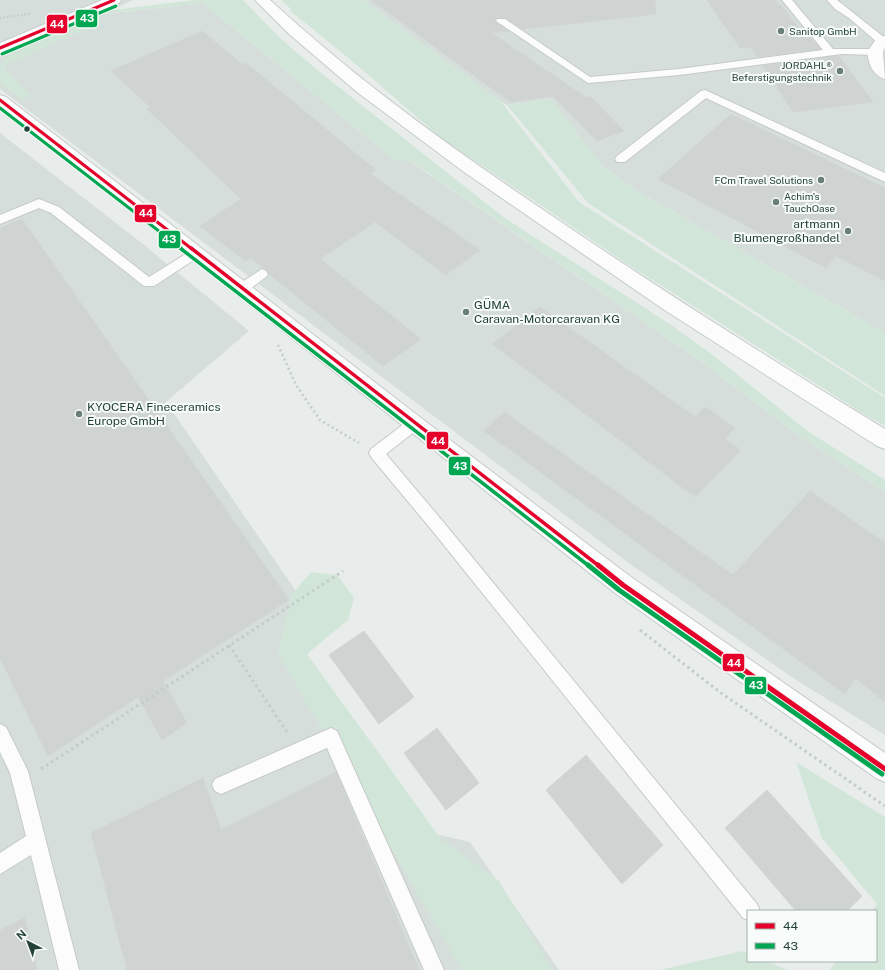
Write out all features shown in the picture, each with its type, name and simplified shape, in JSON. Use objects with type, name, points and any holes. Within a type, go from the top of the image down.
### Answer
[{"type":"street","points":[[0,48],[114,0]]},
{"type":"street","points":[[267,5],[328,61],[442,150],[616,269],[796,386],[885,440]]},
{"type":"street","points":[[881,44],[877,65],[885,74]]},
{"type":"street","points":[[0,100],[414,424],[623,584],[885,769]]},
{"type":"lane","points":[[787,0],[831,53]]},
{"type":"lane","points":[[832,0],[881,44]]},
{"type":"lane","points":[[501,21],[588,80],[679,72],[831,53],[881,44]]},
{"type":"lane","points":[[621,158],[705,93],[885,178]]},
{"type":"lane","points":[[0,220],[39,204],[54,210],[149,282],[196,253]]},
{"type":"lane","points":[[241,289],[262,274]]},
{"type":"lane","points":[[414,424],[376,453],[440,529],[749,910]]},
{"type":"lane","points":[[0,733],[19,771],[69,970]]},
{"type":"lane","points":[[221,785],[331,737],[434,970]]},
{"type":"lane","points":[[0,864],[36,840]]},
{"type":"path","points":[[278,344],[296,386],[320,420],[376,453]]},
{"type":"path","points":[[22,782],[343,571]]},
{"type":"path","points":[[229,645],[300,751]]},
{"type":"shaded area","points":[[0,0],[133,0],[104,14],[203,3],[396,161],[410,161],[702,362],[798,435],[885,492],[885,735],[793,678],[630,564],[0,89]]},
{"type":"shaded area","points":[[363,0],[885,0],[885,333],[634,189],[603,167],[551,99],[507,105],[501,102]]},
{"type":"shaded area","points":[[0,133],[143,244],[249,331],[166,402],[311,613],[291,626],[382,821],[470,842],[559,970],[0,970]]},
{"type":"green space","points":[[194,0],[243,0],[279,37],[321,73],[506,219],[670,324],[722,362],[806,430],[885,480],[885,492],[798,435],[702,362],[411,161],[396,161],[203,3],[101,14],[113,10]]},
{"type":"green space","points":[[281,0],[363,0],[501,102],[579,202],[885,398],[885,426],[632,267],[441,138],[352,61],[289,10],[291,9]]},
{"type":"green space","points":[[91,19],[98,24],[3,66],[30,96],[22,100],[0,83],[1,64],[6,57],[28,44]]},
{"type":"green space","points":[[551,99],[603,167],[634,189],[885,333],[885,396],[588,203],[507,105]]},
{"type":"green space","points":[[311,572],[337,575],[354,598],[348,620],[307,654],[441,839],[499,881],[552,970],[462,970],[278,654],[291,595]]},
{"type":"green space","points":[[796,762],[885,817],[885,970],[830,970],[835,962],[877,962],[877,910],[873,910],[877,904],[822,838]]},
{"type":"green space","points":[[742,951],[747,954],[747,962],[768,962],[788,970],[660,970]]},
{"type":"building","points":[[371,0],[655,0],[656,14],[523,29],[506,18],[497,18],[495,20],[508,31],[492,33],[587,98],[591,97],[624,131],[597,141],[553,96],[510,102]]},
{"type":"building","points":[[707,0],[774,0],[778,5],[781,5],[801,31],[805,31],[820,49],[757,57],[750,47],[740,48]]},
{"type":"building","points":[[202,31],[243,65],[246,63],[376,170],[370,174],[480,250],[446,275],[375,222],[320,259],[421,339],[383,366],[269,274],[267,270],[250,258],[246,261],[200,226],[241,199],[147,109],[150,107],[111,71]]},
{"type":"building","points":[[839,56],[873,102],[793,112],[763,66]]},
{"type":"building","points":[[731,114],[885,188],[885,281],[836,256],[826,268],[658,179]]},
{"type":"building","name":"KYOCERA Fineceramics Europe GmbH","points":[[22,219],[289,600],[163,681],[187,723],[162,740],[138,697],[48,756],[0,658],[0,228]]},
{"type":"building","points":[[540,307],[695,417],[705,407],[735,428],[725,439],[741,450],[695,497],[492,344]]},
{"type":"building","points":[[504,412],[733,575],[810,491],[885,543],[885,702],[855,678],[845,694],[484,431]]},
{"type":"building","points":[[364,631],[414,697],[379,724],[329,655]]},
{"type":"building","points":[[437,728],[479,783],[446,810],[404,753]]},
{"type":"building","points":[[586,755],[663,845],[622,884],[546,790]]},
{"type":"building","points":[[336,772],[419,970],[127,970],[91,833],[203,778],[221,830]]},
{"type":"building","points":[[767,790],[862,896],[848,910],[795,910],[725,828]]},
{"type":"building","points":[[25,918],[37,970],[0,970],[0,930]]},
{"type":"transit line","name":"44","points":[[0,48],[114,0]]},
{"type":"transit line","name":"43","points":[[2,54],[116,6]]},
{"type":"transit line","name":"44","points":[[0,100],[623,585],[885,769]]},
{"type":"transit line","name":"43","points":[[0,108],[619,590],[882,774]]},
{"type":"place","name":"Sanitop GmbH","points":[[781,31]]},
{"type":"place","name":"JORDAHL® Beferstigungstechnik","points":[[840,71]]},
{"type":"place","name":"FCm Travel Solutions","points":[[821,180]]},
{"type":"place","name":"Achim's TauchOase","points":[[776,202]]},
{"type":"place","name":"artmann Blumengroßhandel","points":[[848,231]]},
{"type":"place","name":"GÜMA Caravan-Motorcaravan KG","points":[[466,312]]},
{"type":"place","name":"KYOCERA Fineceramics Europe GmbH","points":[[79,414]]}]
